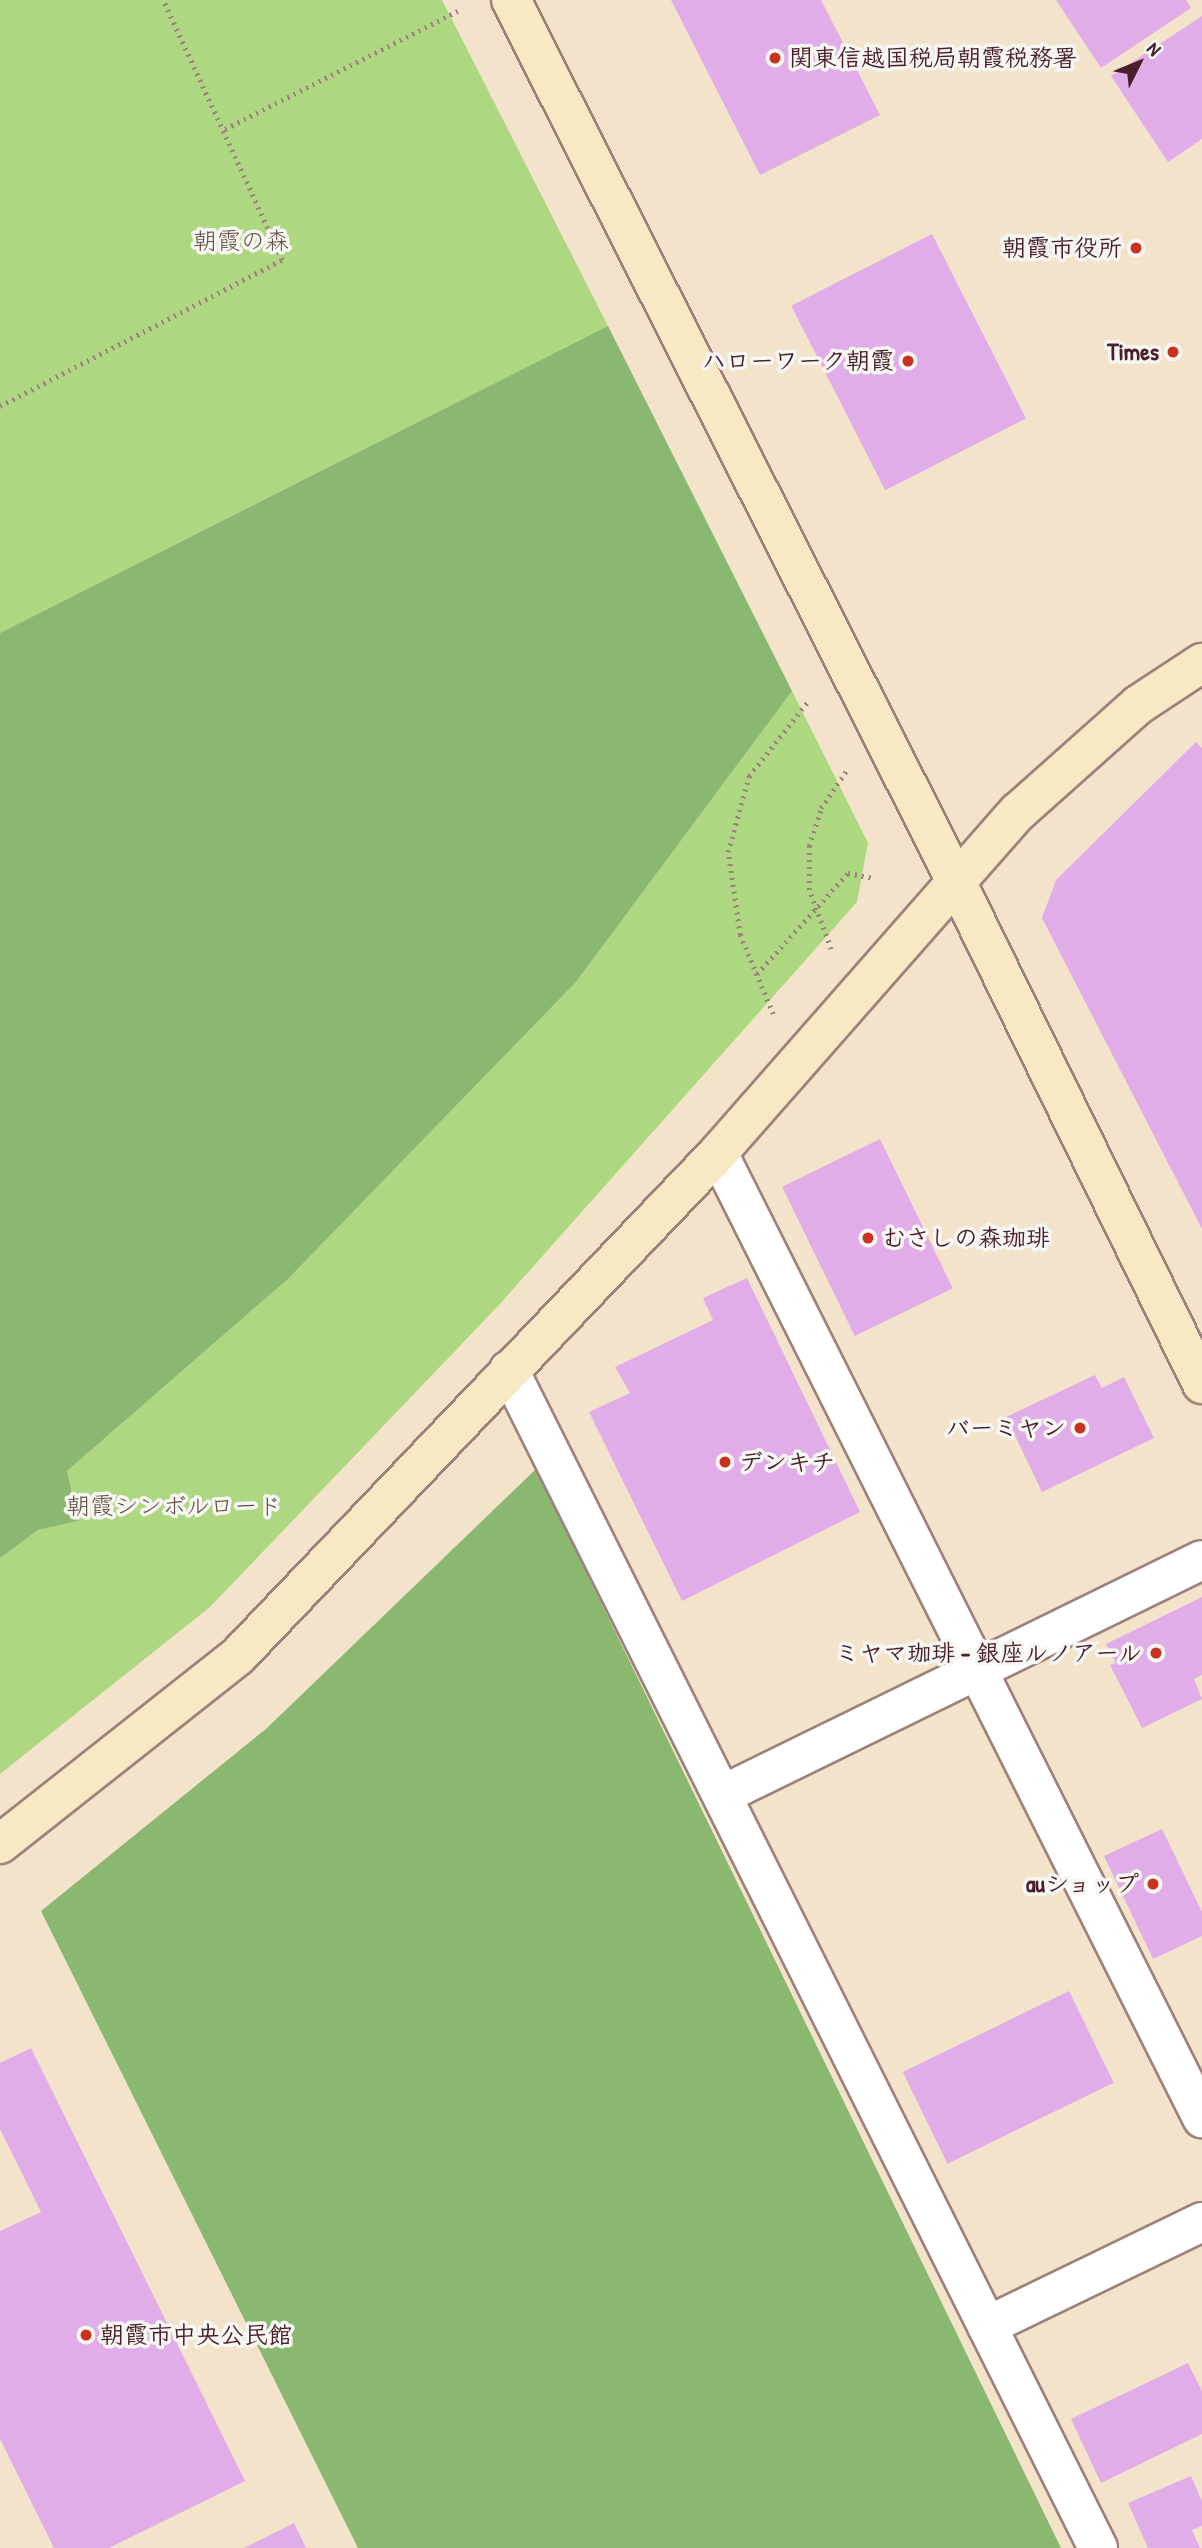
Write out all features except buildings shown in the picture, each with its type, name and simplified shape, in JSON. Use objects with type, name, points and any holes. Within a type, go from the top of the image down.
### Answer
[{"type":"street","points":[[511,0],[956,881],[1200,1373]]},
{"type":"street","points":[[0,1844],[238,1656],[400,1491],[509,1370],[718,1153],[834,1026],[1018,812],[1082,751],[1138,705],[1202,663]]},
{"type":"street","points":[[718,1153],[981,1670],[1202,2118]]},
{"type":"street","points":[[509,1370],[1098,2548]]},
{"type":"street","points":[[722,1795],[1202,1560]]},
{"type":"street","points":[[987,2326],[1202,2222]]},
{"type":"path","points":[[0,406],[282,260],[225,129],[163,0]]},
{"type":"path","points":[[225,129],[462,9]]},
{"type":"path","points":[[773,1014],[740,935],[728,852],[749,776],[810,699]]},
{"type":"path","points":[[831,949],[809,890],[809,846],[821,808],[847,770]]},
{"type":"path","points":[[757,974],[848,873],[874,878]]},
{"type":"green space","name":"朝霞の森","points":[[0,0],[442,0],[608,326],[0,633]]},
{"type":"green space","points":[[608,326],[792,691],[576,982],[288,1279],[67,1471],[78,1521],[38,1530],[0,1558],[0,633]]},
{"type":"green space","name":"朝霞シンボルロード","points":[[792,691],[868,843],[857,902],[499,1305],[210,1607],[0,1774],[0,1558],[38,1530],[78,1521],[67,1471],[288,1279],[576,982]]},
{"type":"green space","points":[[536,1469],[1061,2548],[358,2548],[41,1911],[267,1728]]},
{"type":"place","name":"関東信越国税局朝霞税務署","points":[[775,58]]},
{"type":"place","name":"朝霞市役所","points":[[1136,248]]},
{"type":"place","name":"Times","points":[[1173,352]]},
{"type":"place","name":"ハローワーク朝霞","points":[[908,361]]},
{"type":"place","name":"むさしの森珈琲","points":[[868,1238]]},
{"type":"place","name":"バーミヤン","points":[[1080,1428]]},
{"type":"place","name":"デンキチ","points":[[725,1462]]},
{"type":"place","name":"ミヤマ珈琲 - 銀座ルノアール","points":[[1156,1653]]},
{"type":"place","name":"auショップ","points":[[1153,1884]]},
{"type":"place","name":"朝霞市中央公民館","points":[[86,2335]]}]
